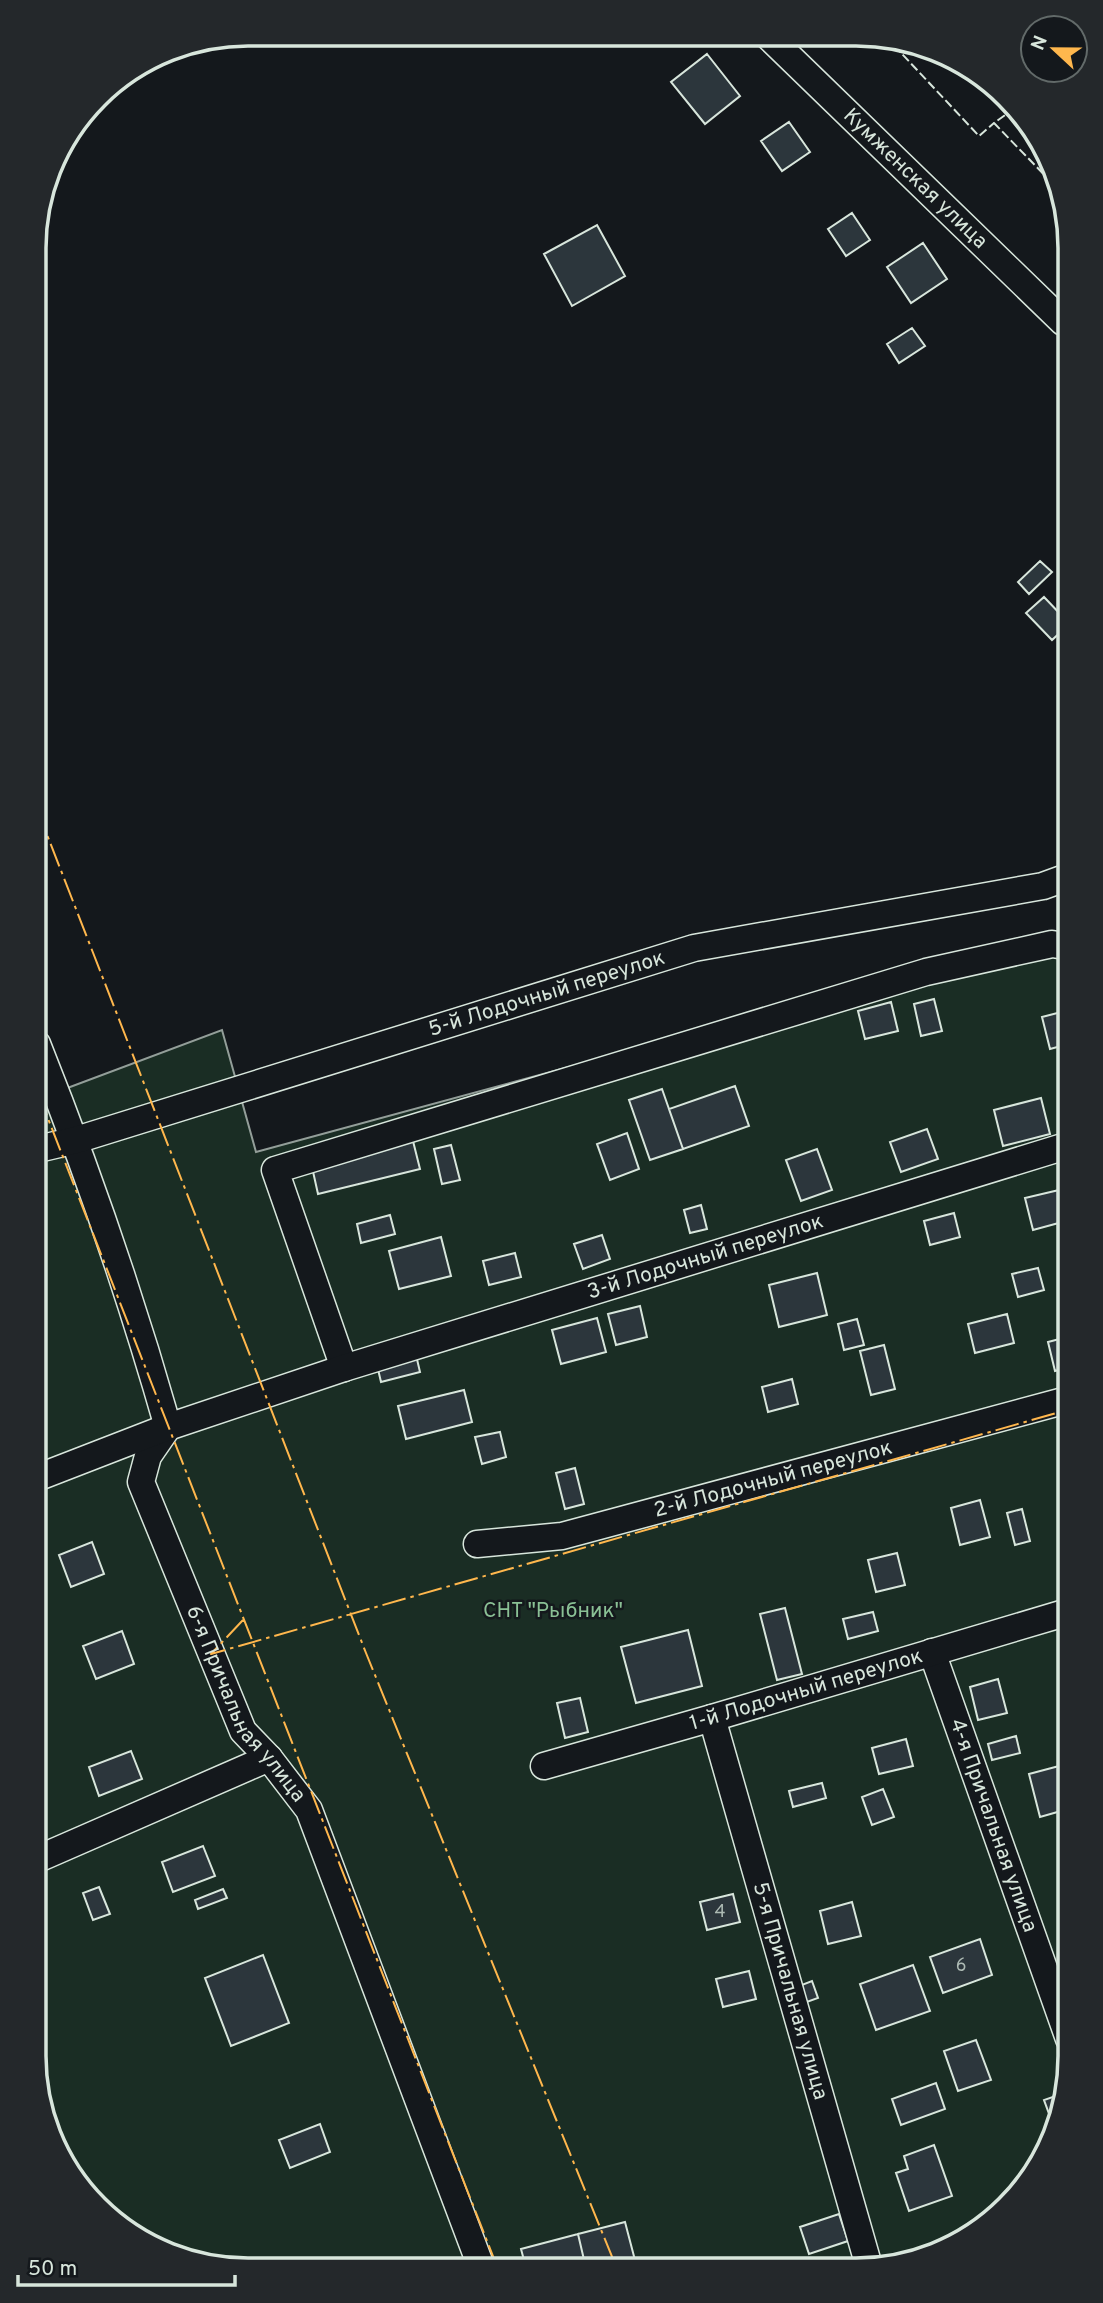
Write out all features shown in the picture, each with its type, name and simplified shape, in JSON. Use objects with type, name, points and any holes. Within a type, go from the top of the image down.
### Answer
[{"type":"street","name":"Кумженская улица","points":[[777,46],[1058,317]]},
{"type":"street","name":"5-й Лодочный переулок","points":[[46,1147],[694,948],[1043,886],[1058,881]]},
{"type":"street","points":[[344,1368],[275,1170],[926,972],[1058,945]]},
{"type":"street","points":[[46,1066],[76,1140],[145,1345],[168,1426]]},
{"type":"street","name":"3-й Лодочный переулок","points":[[46,1475],[168,1426],[344,1368],[1058,1149]]},
{"type":"street","name":"2-й Лодочный переулок","points":[[477,1544],[562,1536],[1057,1403]]},
{"type":"street","name":"6-я Причальная улица","points":[[168,1426],[148,1456],[141,1482],[243,1731],[269,1758],[309,1810],[478,2258]]},
{"type":"street","name":"1-й Лодочный переулок","points":[[544,1766],[1057,1615]]},
{"type":"street","name":"4-я Причальная улица","points":[[932,1652],[1057,2005]]},
{"type":"street","name":"5-я Причальная улица","points":[[712,1718],[866,2257]]},
{"type":"street","points":[[46,1855],[269,1758]]},
{"type":"green space","name":"СНТ \"Рыбник\"","points":[[1058,934],[1057,2068],[1051,2107],[1030,2156],[1016,2178],[998,2198],[968,2223],[945,2237],[920,2247],[882,2256],[855,2258],[248,2258],[208,2254],[158,2237],[125,2216],[87,2178],[61,2133],[47,2082],[46,1096],[222,1030],[256,1152]]},
{"type":"building","points":[[707,54],[740,96],[705,124],[671,82]]},
{"type":"building","points":[[789,122],[810,152],[782,171],[761,141]]},
{"type":"building","points":[[852,213],[870,240],[846,256],[828,229]]},
{"type":"building","points":[[597,225],[625,276],[572,306],[544,254]]},
{"type":"building","points":[[923,243],[947,279],[911,303],[887,267]]},
{"type":"building","points":[[912,328],[925,346],[899,363],[887,344]]},
{"type":"building","points":[[1040,561],[1052,572],[1029,594],[1018,582]]},
{"type":"building","points":[[1044,597],[1058,611],[1058,635],[1052,640],[1026,613]]},
{"type":"building","points":[[934,999],[942,1031],[921,1036],[914,1004]]},
{"type":"building","points":[[891,1002],[898,1031],[865,1039],[858,1011]]},
{"type":"building","points":[[1058,1013],[1058,1047],[1050,1049],[1042,1017]]},
{"type":"building","points":[[735,1086],[749,1126],[683,1149],[669,1109]]},
{"type":"building","points":[[662,1089],[683,1149],[650,1160],[629,1100]]},
{"type":"building","points":[[1041,1098],[1050,1134],[1003,1146],[994,1110]]},
{"type":"building","points":[[927,1129],[938,1159],[901,1172],[890,1142]]},
{"type":"building","points":[[627,1133],[639,1169],[610,1180],[597,1144]]},
{"type":"building","points":[[413,1141],[420,1169],[318,1194],[312,1167]]},
{"type":"building","points":[[451,1145],[460,1180],[442,1184],[434,1149]]},
{"type":"building","points":[[817,1149],[832,1190],[801,1201],[786,1160]]},
{"type":"building","points":[[1057,1190],[1057,1223],[1033,1230],[1025,1198]]},
{"type":"building","points":[[701,1205],[707,1229],[690,1233],[684,1210]]},
{"type":"building","points":[[954,1213],[960,1237],[930,1245],[924,1221]]},
{"type":"building","points":[[390,1215],[395,1234],[361,1243],[357,1224]]},
{"type":"building","points":[[602,1235],[610,1259],[583,1269],[574,1244]]},
{"type":"building","points":[[441,1237],[451,1276],[399,1289],[389,1251]]},
{"type":"building","points":[[515,1253],[521,1277],[489,1285],[483,1261]]},
{"type":"building","points":[[1038,1268],[1044,1290],[1018,1297],[1012,1274]]},
{"type":"building","points":[[817,1273],[827,1315],[779,1327],[769,1285]]},
{"type":"building","points":[[640,1306],[647,1337],[616,1345],[608,1314]]},
{"type":"building","points":[[1007,1314],[1014,1343],[975,1353],[968,1324]]},
{"type":"building","points":[[597,1318],[606,1352],[561,1364],[552,1330]]},
{"type":"building","points":[[857,1319],[864,1345],[844,1350],[838,1324]]},
{"type":"building","points":[[1057,1340],[1057,1370],[1055,1371],[1048,1342]]},
{"type":"building","points":[[884,1345],[895,1389],[871,1395],[860,1351]]},
{"type":"building","points":[[416,1355],[420,1372],[381,1382],[377,1365]]},
{"type":"building","points":[[792,1379],[798,1404],[768,1412],[762,1387]]},
{"type":"building","points":[[464,1390],[472,1422],[406,1439],[398,1406]]},
{"type":"building","points":[[500,1432],[506,1457],[482,1464],[475,1437]]},
{"type":"building","points":[[575,1468],[584,1504],[565,1509],[556,1473]]},
{"type":"building","points":[[980,1500],[990,1537],[960,1545],[951,1508]]},
{"type":"building","points":[[1022,1509],[1030,1541],[1015,1545],[1007,1513]]},
{"type":"building","points":[[92,1542],[104,1574],[71,1587],[59,1555]]},
{"type":"building","points":[[897,1553],[905,1585],[876,1592],[868,1560]]},
{"type":"building","points":[[785,1608],[802,1674],[777,1680],[760,1614]]},
{"type":"building","points":[[873,1612],[878,1631],[848,1639],[843,1619]]},
{"type":"building","points":[[688,1630],[702,1686],[636,1703],[621,1647]]},
{"type":"building","points":[[122,1631],[134,1664],[96,1679],[83,1646]]},
{"type":"building","points":[[998,1679],[1007,1713],[978,1720],[970,1687]]},
{"type":"building","points":[[580,1698],[588,1732],[565,1738],[557,1703]]},
{"type":"building","points":[[1016,1736],[1020,1753],[992,1760],[988,1744]]},
{"type":"building","points":[[906,1739],[913,1766],[879,1774],[872,1748]]},
{"type":"building","points":[[131,1751],[142,1779],[99,1796],[89,1767]]},
{"type":"building","points":[[1057,1766],[1057,1812],[1040,1817],[1029,1774]]},
{"type":"building","points":[[822,1783],[826,1798],[793,1807],[789,1791]]},
{"type":"building","points":[[883,1789],[894,1817],[872,1825],[862,1797]]},
{"type":"building","points":[[203,1846],[215,1876],[173,1892],[162,1862]]},
{"type":"building","points":[[99,1887],[110,1914],[93,1920],[83,1893]]},
{"type":"building","points":[[223,1889],[227,1898],[198,1909],[195,1900]]},
{"type":"building","points":[[733,1894],[740,1922],[707,1930],[700,1902]]},
{"type":"building","points":[[852,1902],[861,1936],[828,1944],[820,1911]]},
{"type":"building","points":[[980,1939],[992,1975],[943,1993],[930,1957]]},
{"type":"building","points":[[263,1955],[289,2023],[231,2046],[205,1978]]},
{"type":"building","points":[[913,1965],[930,2011],[876,2030],[860,1984]]},
{"type":"building","points":[[749,1971],[756,1999],[723,2007],[716,1979]]},
{"type":"building","points":[[812,1981],[818,1998],[804,2003],[799,1986]]},
{"type":"building","points":[[976,2040],[991,2080],[958,2091],[944,2051]]},
{"type":"building","points":[[936,2083],[945,2109],[901,2125],[892,2099]]},
{"type":"building","points":[[1053,2097],[1049,2113],[1044,2100]]},
{"type":"building","points":[[320,2124],[330,2152],[290,2168],[279,2140]]},
{"type":"building","points":[[934,2145],[952,2196],[909,2211],[896,2173],[908,2169],[904,2156]]},
{"type":"building","points":[[839,2214],[848,2241],[809,2254],[800,2227]]},
{"type":"building","points":[[625,2222],[634,2258],[584,2258],[578,2234]]},
{"type":"building","points":[[578,2234],[584,2258],[523,2258],[521,2249]]},
{"type":"fence","points":[[898,50],[979,136],[994,123]]},
{"type":"fence","points":[[1006,114],[994,123],[1043,174]]},
{"type":"power","points":[[46,832],[366,1653],[613,2258]]},
{"type":"power","points":[[46,1113],[494,2258]]},
{"type":"power","points":[[243,1620],[211,1654],[1057,1413]]}]
